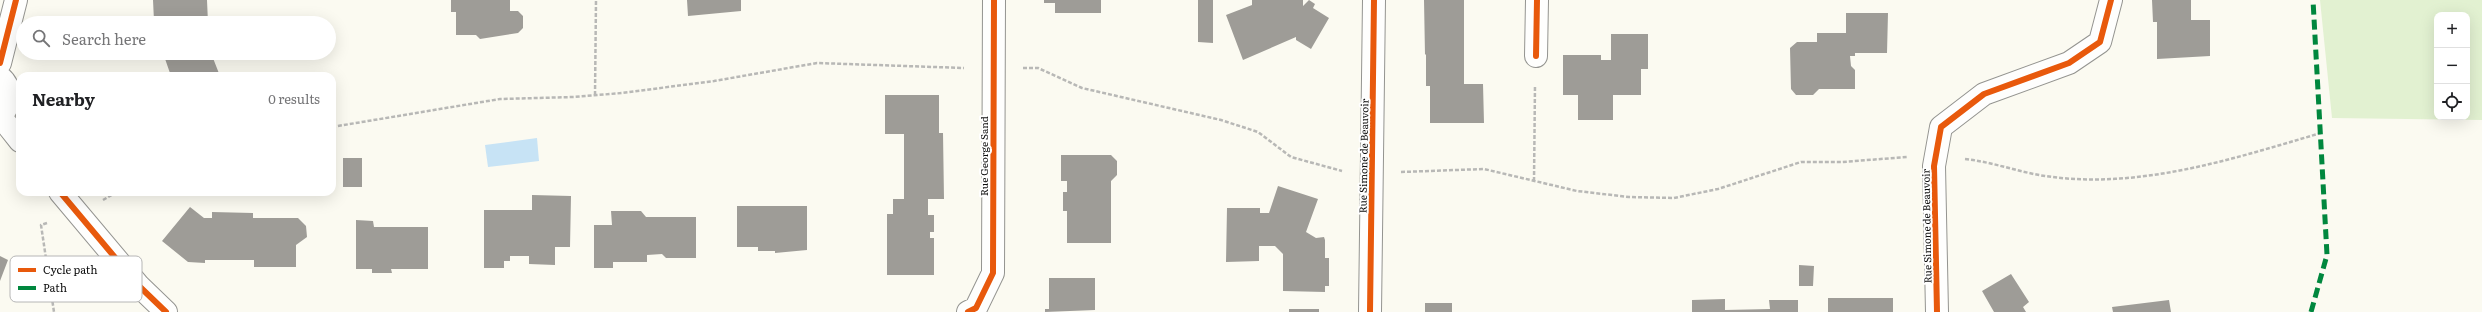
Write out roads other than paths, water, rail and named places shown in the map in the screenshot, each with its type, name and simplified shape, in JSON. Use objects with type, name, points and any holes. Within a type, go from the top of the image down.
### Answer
[{"type":"street","points":[[0,63],[16,0]]},
{"type":"street","name":"Rue George Sand","points":[[973,311],[993,273],[994,0]]},
{"type":"street","name":"Rue Simone de Beauvoir","points":[[1370,312],[1373,175],[1374,0]]},
{"type":"street","points":[[1536,0],[1536,56]]},
{"type":"street","name":"Rue Simone de Beauvoir","points":[[1937,312],[1934,166],[1941,127],[1984,94],[2069,64],[2100,42],[2111,0]]},
{"type":"street","points":[[0,77],[7,86],[9,94],[9,103],[1,117],[16,136]]},
{"type":"street","points":[[63,196],[114,256]]},
{"type":"street","points":[[142,288],[166,312]]},
{"type":"water","points":[[537,138],[539,161],[488,167],[485,145]]}]
